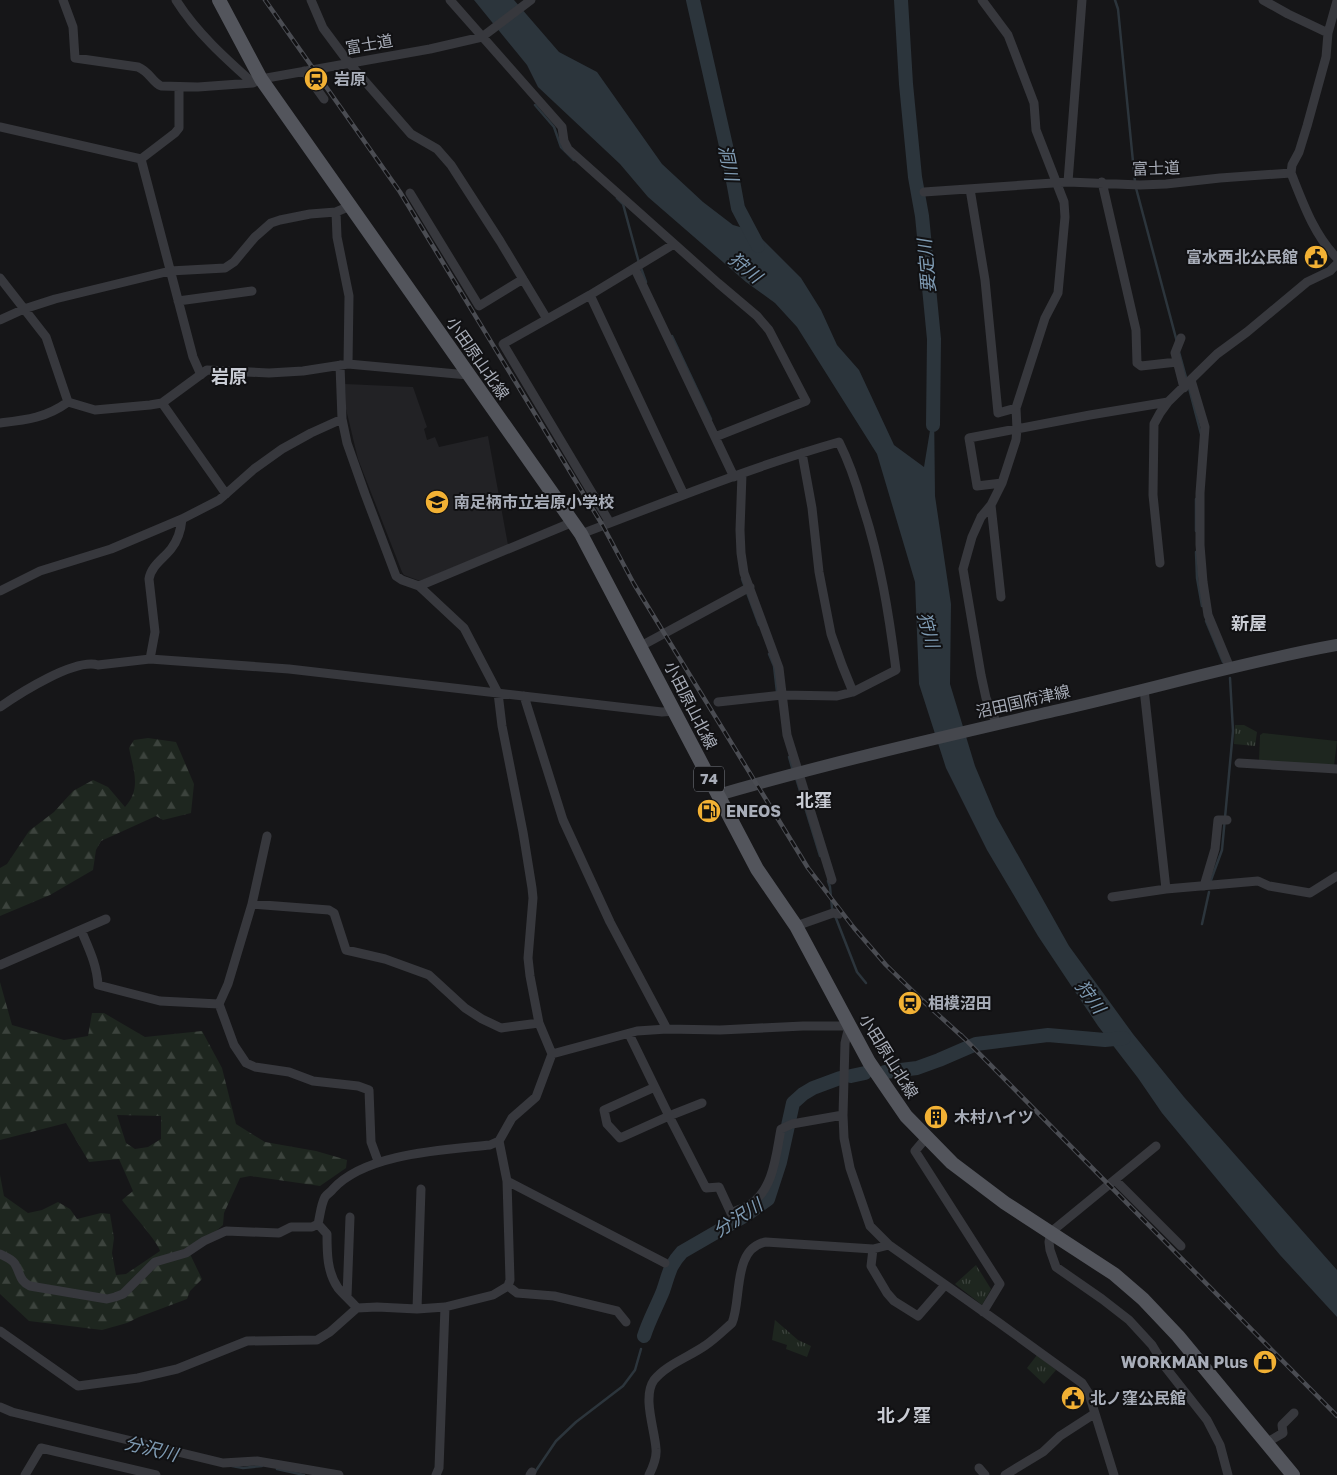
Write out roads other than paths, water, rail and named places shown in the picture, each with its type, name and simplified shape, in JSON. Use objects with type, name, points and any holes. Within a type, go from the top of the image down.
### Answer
[{"type":"main road","name":"小田原山北線","points":[[219,0],[257,81],[350,206],[577,528],[641,646],[757,869],[796,926],[848,1026],[906,1116],[952,1163],[1005,1203],[1114,1274],[1143,1299],[1178,1336],[1293,1475]]},
{"type":"main road","name":"沼田国府津線","points":[[718,795],[800,772],[997,724],[1293,653],[1337,645]]},
{"type":"street","name":"富士道","points":[[63,0],[73,27],[75,58],[138,67],[146,70],[158,85],[179,87],[257,81],[430,49],[483,36],[532,0]]},
{"type":"street","points":[[176,0],[218,51],[257,81]]},
{"type":"street","points":[[311,0],[323,28],[349,63],[411,134],[443,154],[500,241],[547,319]]},
{"type":"street","points":[[450,0],[562,127],[564,141],[568,149],[757,316],[769,330],[806,401],[715,437]]},
{"type":"street","points":[[982,0],[1008,35],[1034,104],[1036,130],[1064,202],[1066,217],[1058,293],[1046,318],[1016,408],[1016,440],[1002,483],[991,505],[981,517],[972,537],[963,569],[980,676],[986,698],[997,724]]},
{"type":"street","points":[[1068,182],[1082,0]]},
{"type":"street","points":[[1264,0],[1328,33]]},
{"type":"street","points":[[1337,1],[1328,33],[1326,57],[1307,126],[1292,165],[1291,173],[1310,218],[1329,250],[1337,258]]},
{"type":"street","points":[[304,71],[324,99]]},
{"type":"street","points":[[141,159],[179,128],[179,87]]},
{"type":"street","points":[[0,127],[141,159]]},
{"type":"street","points":[[141,159],[193,357],[201,375]]},
{"type":"street","name":"富士道","points":[[924,192],[1056,182],[1166,184],[1291,173]]},
{"type":"street","points":[[1102,182],[1136,330],[1137,363],[1141,366],[1177,362]]},
{"type":"street","points":[[970,189],[982,256],[998,413],[1016,408]]},
{"type":"street","points":[[410,193],[479,306],[523,279]]},
{"type":"street","points":[[0,320],[24,309],[73,294],[170,271],[225,268],[234,262],[255,237],[271,224],[295,217],[336,212],[350,206]]},
{"type":"street","points":[[0,1331],[78,1386],[138,1378],[177,1369],[247,1340],[317,1340],[330,1332],[357,1308],[417,1309],[446,1307],[493,1295],[508,1286],[510,1280],[507,1181],[499,1142],[512,1118],[536,1096],[552,1054],[539,1023],[528,958],[533,898],[523,832],[502,726],[498,693],[464,628],[419,586],[396,576],[364,494],[347,443],[342,419],[349,296],[337,237],[336,212]]},
{"type":"street","points":[[610,523],[503,344],[590,295],[674,244]]},
{"type":"street","points":[[1160,563],[1152,495],[1154,424],[1160,413],[1168,402],[1217,354],[1247,332],[1307,282],[1330,271],[1337,264]]},
{"type":"street","points":[[635,268],[715,437],[738,475],[741,553],[744,573],[779,668],[787,734],[832,880]]},
{"type":"street","points":[[0,278],[46,337],[68,402]]},
{"type":"street","points":[[178,300],[252,291]]},
{"type":"street","points":[[590,295],[684,495]]},
{"type":"street","points":[[1181,338],[1175,353],[1184,388]]},
{"type":"street","points":[[68,402],[95,410],[162,403],[207,370],[269,373],[303,371],[344,364],[468,375]]},
{"type":"street","points":[[1191,380],[1205,427],[1200,493],[1202,582],[1208,615],[1230,668]]},
{"type":"street","points":[[0,423],[34,418],[55,411],[68,402]]},
{"type":"street","points":[[1002,483],[977,486],[969,438],[1168,402]]},
{"type":"street","points":[[162,403],[226,494]]},
{"type":"street","points":[[0,591],[40,571],[112,549],[182,519],[219,500],[254,469],[282,449],[311,432],[342,419]]},
{"type":"street","points":[[419,586],[577,528],[610,523],[738,475],[839,442],[849,462],[868,520],[882,577],[896,670],[853,692],[837,696],[782,695],[718,702]]},
{"type":"street","points":[[802,453],[812,508],[819,572],[830,626],[842,665],[853,692]]},
{"type":"street","points":[[991,505],[1001,597]]},
{"type":"street","points":[[150,659],[155,632],[149,579],[150,572],[172,548],[180,532],[182,519]]},
{"type":"street","points":[[641,646],[750,587]]},
{"type":"street","points":[[0,707],[30,686],[72,668],[92,663],[98,666],[150,659],[289,669],[662,712],[675,711]]},
{"type":"street","points":[[1144,689],[1166,889]]},
{"type":"street","points":[[524,696],[563,820],[610,922],[667,1029]]},
{"type":"street","points":[[1239,763],[1337,769]]},
{"type":"street","points":[[1204,886],[1215,849],[1218,820],[1224,820]]},
{"type":"street","points":[[267,836],[252,904],[228,984],[218,1004],[234,1045],[246,1063],[256,1067],[289,1072],[313,1081],[358,1086],[369,1090],[371,1142],[378,1161]]},
{"type":"street","points":[[1112,897],[1166,889],[1258,881],[1269,886],[1310,893],[1337,876]]},
{"type":"street","points":[[252,904],[329,910],[334,913],[346,950],[384,959],[429,975],[465,1008],[501,1028],[539,1023]]},
{"type":"street","points":[[796,926],[833,913],[839,914]]},
{"type":"street","points":[[0,965],[106,919]]},
{"type":"street","points":[[81,930],[94,959],[98,986],[160,1001],[218,1004]]},
{"type":"street","points":[[552,1054],[629,1034],[667,1029],[720,1030],[848,1026],[845,1043],[844,1138],[848,1158],[870,1226],[889,1245],[1082,1383],[1089,1394],[1114,1475]]},
{"type":"street","points":[[629,1034],[706,1188],[718,1187],[731,1213],[750,1204],[765,1189],[773,1165],[781,1129],[792,1124],[843,1115]]},
{"type":"street","points":[[655,1087],[604,1110],[607,1124],[620,1138],[702,1103]]},
{"type":"street","points":[[926,1138],[915,1151],[1000,1284],[984,1312]]},
{"type":"street","points":[[0,1254],[12,1261],[16,1266],[19,1277],[30,1286],[107,1299],[116,1297],[123,1294],[155,1262],[186,1253],[204,1240],[226,1230],[279,1233],[291,1227],[312,1227],[318,1224],[325,1198],[336,1186],[349,1174],[359,1172],[378,1161],[437,1150],[499,1142]]},
{"type":"street","points":[[1156,1146],[1051,1232],[1050,1250],[1056,1267],[1129,1320],[1152,1345],[1166,1368],[1207,1420],[1220,1444],[1228,1475]]},
{"type":"street","points":[[1115,1180],[1182,1246]]},
{"type":"street","points":[[507,1181],[665,1263]]},
{"type":"street","points":[[417,1309],[421,1188]]},
{"type":"street","points":[[347,1297],[350,1217]]},
{"type":"street","points":[[318,1224],[327,1234],[326,1254],[331,1277],[357,1308]]},
{"type":"street","points":[[649,1475],[656,1450],[650,1408],[650,1387],[670,1366],[707,1345],[732,1323],[738,1284],[744,1264],[755,1245],[766,1242],[873,1249],[889,1245]]},
{"type":"street","points":[[873,1249],[871,1266],[888,1293],[894,1301],[918,1316],[945,1285]]},
{"type":"street","points":[[508,1286],[517,1293],[554,1296],[617,1311],[626,1322]]},
{"type":"street","points":[[436,1475],[438,1468],[446,1307]]},
{"type":"street","points":[[0,1407],[12,1412],[223,1462],[257,1461],[338,1475]]},
{"type":"street","points":[[1266,1443],[1282,1433],[1282,1425],[1294,1413]]},
{"type":"street","points":[[1005,1475],[1043,1452],[1060,1436],[1094,1414]]},
{"type":"street","points":[[24,1475],[41,1448],[156,1475]]},
{"type":"water","name":"狩川","points":[[474,0],[514,0],[559,52],[597,72],[662,164],[703,202],[733,225],[754,231],[801,278],[821,310],[837,345],[859,370],[894,445],[924,467],[934,406],[935,496],[951,604],[950,684],[975,766],[996,816],[1069,946],[1133,1034],[1184,1097],[1337,1270],[1337,1317],[1280,1255],[1162,1113],[1098,1026],[1038,936],[987,850],[946,768],[919,684],[915,582],[877,454],[797,327],[775,303],[746,282],[648,197],[620,164],[538,87],[527,65]]},
{"type":"waterway","name":"洞川","points":[[693,0],[729,159],[738,208],[758,246]]},
{"type":"waterway","name":"要定川","points":[[901,0],[906,84],[915,177],[922,216],[934,339],[933,425]]},
{"type":"waterway","points":[[1115,0],[1118,9],[1135,182]]},
{"type":"waterway","points":[[535,105],[554,127],[561,147],[574,160]]},
{"type":"waterway","points":[[1136,188],[1177,342]]},
{"type":"waterway","points":[[617,198],[623,204],[639,263]]},
{"type":"waterway","points":[[641,268],[646,282]]},
{"type":"waterway","points":[[672,336],[711,419]]},
{"type":"waterway","points":[[1179,352],[1187,381]]},
{"type":"waterway","points":[[1189,388],[1201,434]]},
{"type":"waterway","points":[[1196,499],[1196,531]]},
{"type":"waterway","points":[[1196,552],[1197,578],[1202,606]]},
{"type":"waterway","points":[[742,579],[759,625]]},
{"type":"waterway","points":[[1206,621],[1223,662]]},
{"type":"waterway","points":[[769,654],[774,666],[777,692]]},
{"type":"waterway","points":[[1211,880],[1222,850],[1233,731],[1230,678]]},
{"type":"waterway","points":[[789,757],[793,771]]},
{"type":"waterway","points":[[796,778],[820,856]]},
{"type":"waterway","points":[[828,881],[832,908],[857,972],[866,983]]},
{"type":"waterway","points":[[1202,924],[1209,892]]},
{"type":"waterway","name":"分沢川","points":[[885,1072],[917,1068],[976,1044],[1048,1035],[1105,1040],[1124,1038]]},
{"type":"waterway","name":"分沢川","points":[[851,1076],[865,1073]]},
{"type":"waterway","name":"分沢川","points":[[644,1336],[670,1270],[682,1252],[746,1215],[768,1199],[780,1162],[793,1103],[813,1088],[840,1078]]},
{"type":"waterway","name":"分沢川","points":[[535,1472],[556,1441],[576,1422],[623,1386],[635,1370],[641,1349]]},
{"type":"waterway","name":"分沢川","points":[[232,1466],[243,1468],[262,1466]]},
{"type":"waterway","name":"分沢川","points":[[277,1469],[304,1475]]},
{"type":"railway","points":[[265,0],[400,192],[603,526],[634,584],[808,868],[854,928],[886,965],[966,1040]]},
{"type":"railway","points":[[961,1035],[1337,1416]]},
{"type":"place","name":"岩原","points":[[316,79]]},
{"type":"place","name":"富水西北公民館","points":[[1316,257]]},
{"type":"place","name":"南足柄市立岩原小学校","points":[[437,502]]},
{"type":"place","name":"ENEOS","points":[[709,811]]},
{"type":"place","name":"相模沼田","points":[[910,1003]]},
{"type":"place","name":"木村ハイツ","points":[[936,1117]]},
{"type":"place","name":"WORKMAN Plus","points":[[1265,1362]]},
{"type":"place","name":"北ノ窪公民館","points":[[1073,1398]]},
{"type":"district","name":"岩原","points":[[229,377]]},
{"type":"district","name":"新屋","points":[[1249,624]]},
{"type":"district","name":"北窪","points":[[814,801]]},
{"type":"district","name":"北ノ窪","points":[[904,1416]]}]
